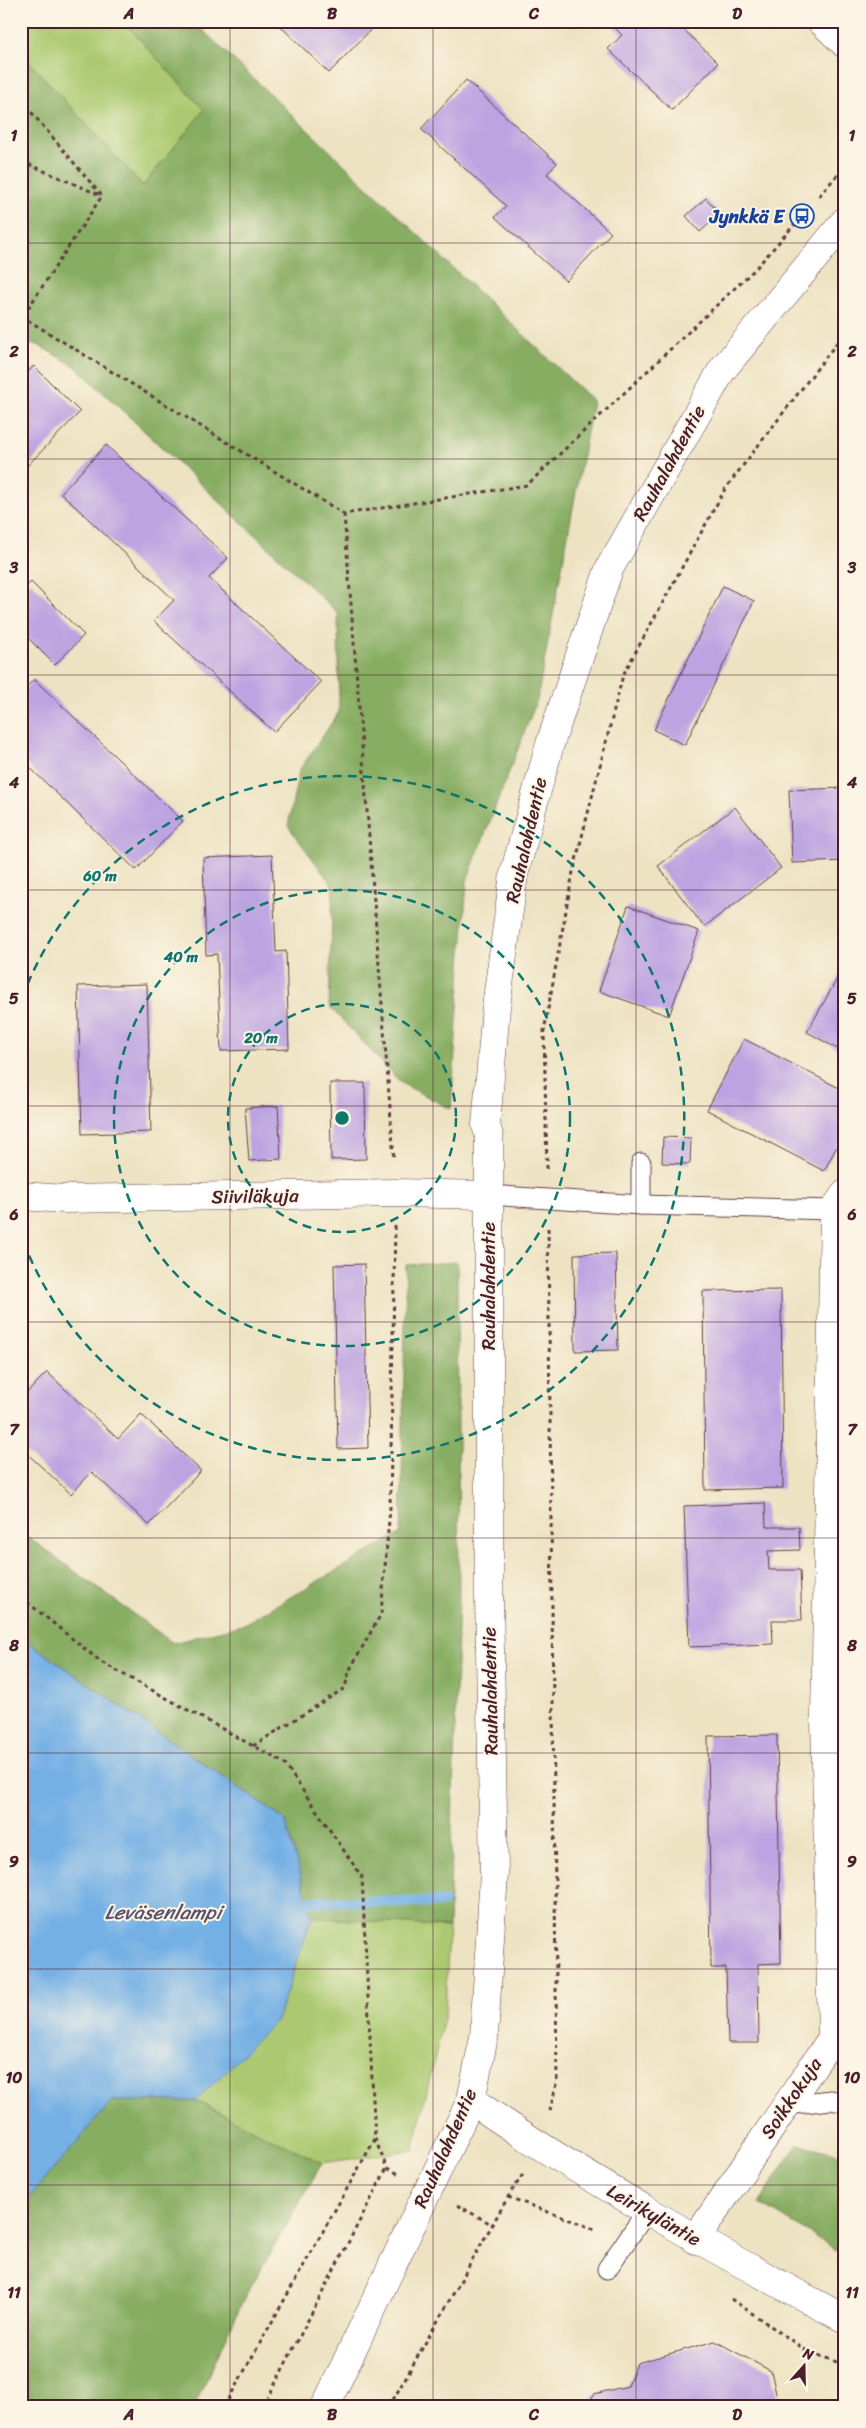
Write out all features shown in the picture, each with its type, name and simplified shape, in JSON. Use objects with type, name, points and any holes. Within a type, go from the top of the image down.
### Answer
[{"type":"main road","points":[[821,21],[845,44]]},
{"type":"main road","name":"Rauhalahdentie","points":[[325,2407],[470,2100],[484,2038],[494,1872],[489,1595],[489,1136],[486,1125],[496,1007],[514,874],[550,744],[609,569],[722,370],[845,221]]},
{"type":"main road","name":"Siiviläkuja","points":[[21,1196],[65,1199],[396,1193],[488,1195]]},
{"type":"main road","name":"Soikkokuja","points":[[695,2240],[832,2038],[825,1718],[839,1202]]},
{"type":"main road","name":"Leirikyläntie","points":[[470,2100],[541,2148],[695,2240],[845,2319]]},
{"type":"lane","points":[[641,1163],[641,1206]]},
{"type":"lane","points":[[488,1195],[641,1206],[839,1202]]},
{"type":"lane","points":[[786,2105],[831,2100],[845,2103]]},
{"type":"lane","points":[[607,2268],[647,2211]]},
{"type":"path","points":[[21,100],[102,196]]},
{"type":"path","points":[[21,161],[102,196]]},
{"type":"path","points":[[814,202],[845,166]]},
{"type":"path","points":[[102,196],[22,317],[344,514],[528,485],[756,268],[808,209]]},
{"type":"path","points":[[389,2407],[508,2197],[541,2148],[557,2080],[548,1200],[544,1032],[573,872],[624,674],[725,489],[845,332]]},
{"type":"path","points":[[253,1746],[345,1688],[349,1671],[380,1614],[390,1508],[396,1193],[344,514]]},
{"type":"path","points":[[21,1597],[101,1662],[284,1763],[362,1877],[375,2139],[387,2168],[263,2407]]},
{"type":"path","points":[[224,2407],[375,2139]]},
{"type":"path","points":[[508,2197],[626,2242]]},
{"type":"path","points":[[728,2297],[807,2350],[845,2365]]},
{"type":"green space","points":[[21,21],[123,21],[204,110],[143,186],[21,53]]},
{"type":"green space","points":[[123,21],[193,21],[593,401],[537,700],[467,880],[451,1109],[401,1083],[329,1006],[333,886],[288,826],[299,771],[339,712],[338,613],[75,366],[36,344],[21,345],[21,53],[143,186],[204,110]]},
{"type":"green space","points":[[457,1262],[459,1597],[449,1927],[312,1917],[285,1820],[21,1637],[21,1532],[173,1643],[242,1625],[401,1533],[406,1265]]},
{"type":"green space","points":[[312,1917],[449,1927],[445,2014],[413,2150],[322,2163],[196,2101],[277,2020]]},
{"type":"green space","points":[[112,2101],[196,2101],[322,2163],[244,2299],[194,2407],[21,2407],[21,2207]]},
{"type":"green space","points":[[798,2144],[845,2155],[845,2255],[759,2203]]},
{"type":"water","name":"Leväsenlampi","points":[[21,1637],[285,1820],[312,1917],[277,2020],[196,2101],[112,2101],[21,2207]]},
{"type":"building","points":[[275,21],[370,21],[374,26],[329,73]]},
{"type":"building","points":[[608,21],[675,21],[718,63],[672,110],[608,49],[622,35]]},
{"type":"building","points":[[466,80],[557,163],[547,174],[611,233],[566,281],[495,217],[506,206],[421,129]]},
{"type":"building","points":[[706,198],[720,214],[700,232],[686,216]]},
{"type":"building","points":[[34,366],[80,412],[21,472],[21,379]]},
{"type":"building","points":[[106,445],[228,558],[209,578],[321,682],[274,732],[154,621],[174,600],[61,493]]},
{"type":"building","points":[[31,582],[84,635],[55,665],[21,631],[21,592]]},
{"type":"building","points":[[723,586],[754,601],[685,745],[654,730]]},
{"type":"building","points":[[34,679],[183,821],[136,870],[21,759],[21,693]]},
{"type":"building","points":[[845,788],[845,861],[792,863],[789,790]]},
{"type":"building","points":[[735,807],[781,868],[704,927],[658,866]]},
{"type":"building","points":[[272,855],[276,952],[286,951],[289,1049],[221,1051],[217,954],[206,955],[203,858]]},
{"type":"building","points":[[628,906],[699,931],[669,1016],[599,991]]},
{"type":"building","points":[[845,965],[845,1053],[807,1032]]},
{"type":"building","points":[[147,984],[151,1132],[82,1134],[78,986]]},
{"type":"building","points":[[744,1039],[845,1091],[845,1131],[824,1171],[707,1110]]},
{"type":"building","points":[[330,1083],[365,1083],[366,1159],[331,1160]]},
{"type":"building","points":[[278,1106],[281,1159],[249,1161],[245,1108]]},
{"type":"building","points":[[663,1137],[691,1138],[690,1164],[662,1163]]},
{"type":"building","points":[[616,1253],[618,1350],[575,1351],[574,1254]]},
{"type":"building","points":[[364,1264],[368,1448],[338,1449],[334,1265]]},
{"type":"building","points":[[781,1290],[783,1488],[705,1490],[703,1291]]},
{"type":"building","points":[[21,1369],[28,1375],[21,1382]]},
{"type":"building","points":[[47,1372],[118,1439],[141,1414],[201,1471],[149,1525],[92,1472],[71,1494],[21,1448],[21,1399]]},
{"type":"building","points":[[765,1503],[766,1527],[799,1527],[800,1550],[768,1551],[769,1570],[800,1570],[802,1620],[772,1620],[773,1644],[689,1647],[684,1506]]},
{"type":"building","points":[[777,1735],[781,1963],[758,1964],[759,2043],[728,2043],[726,1968],[711,1968],[708,1736]]},
{"type":"building","points":[[715,2341],[771,2371],[779,2407],[587,2407],[594,2394],[628,2386],[637,2363]]},
{"type":"waterway","points":[[293,1901],[443,1902]]},
{"type":"place","name":"Jynkkä E","points":[[802,216]]}]
